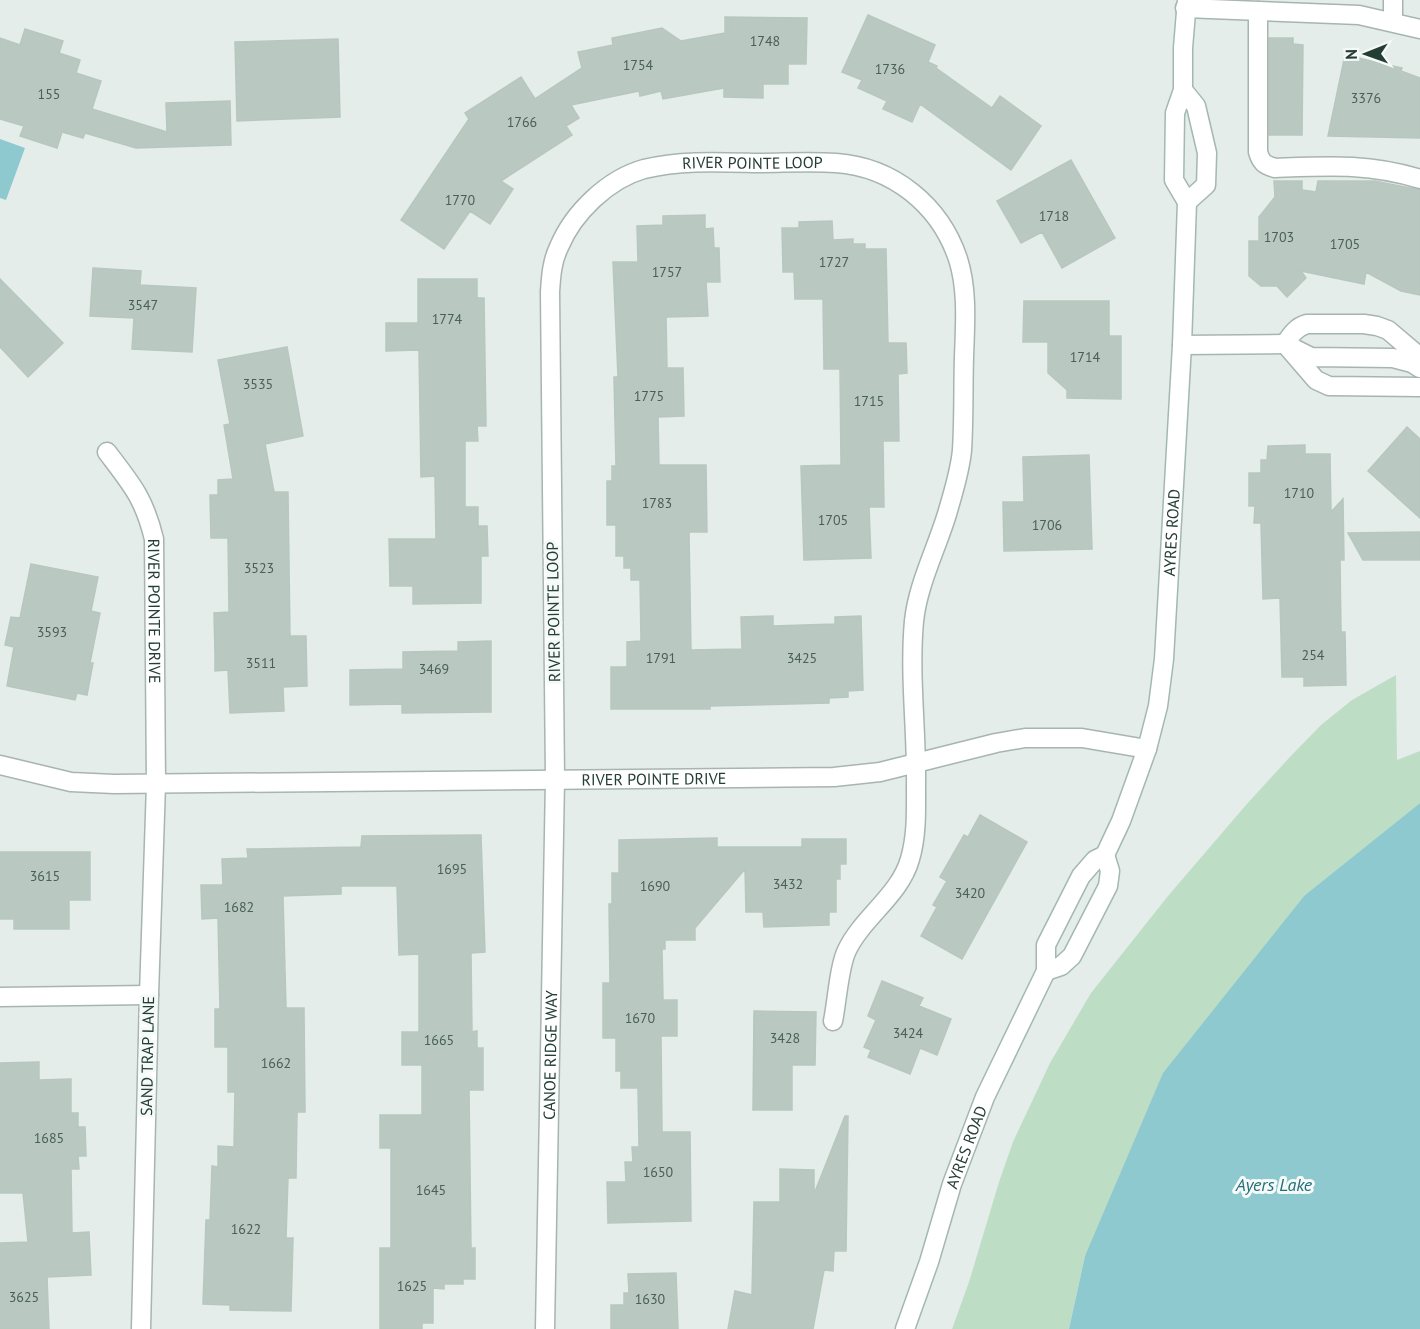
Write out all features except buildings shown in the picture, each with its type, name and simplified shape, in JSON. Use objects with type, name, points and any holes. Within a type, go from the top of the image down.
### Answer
[{"type":"street","points":[[1392,0],[1393,22]]},
{"type":"street","points":[[1186,4],[1258,11],[1359,15],[1420,29]]},
{"type":"street","name":"AYRES ROAD","points":[[905,1329],[929,1262],[952,1184],[986,1097],[1046,971],[1046,945],[1081,876],[1095,860],[1105,855],[1121,821],[1147,749],[1158,706],[1164,659],[1182,345],[1187,202],[1174,180],[1175,113],[1183,90],[1186,4]]},
{"type":"street","points":[[1258,11],[1258,152],[1260,161],[1266,166],[1275,168],[1352,166],[1378,168],[1420,179]]},
{"type":"street","points":[[1183,90],[1196,106],[1207,153],[1206,185],[1187,202]]},
{"type":"street","name":"RIVER POINTE LOOP","points":[[555,779],[550,292],[552,268],[558,247],[574,219],[594,198],[616,183],[642,170],[692,162],[839,163],[883,174],[903,185],[925,202],[940,223],[958,259],[963,286],[964,316],[962,451],[948,510],[932,555],[915,616],[912,652],[916,827],[910,861],[903,877],[864,924],[844,954],[833,1021]]},
{"type":"street","points":[[1285,344],[1294,331],[1307,324],[1365,324],[1388,330],[1420,357]]},
{"type":"street","points":[[1182,345],[1285,344],[1311,357],[1393,358],[1412,363],[1420,368]]},
{"type":"street","points":[[1285,344],[1316,380],[1329,386],[1420,387]]},
{"type":"street","name":"RIVER POINTE DRIVE","points":[[107,452],[138,493],[148,514],[154,539],[156,783]]},
{"type":"street","name":"RIVER POINTE DRIVE","points":[[0,765],[71,782],[834,777],[880,772],[996,742],[1025,738],[1082,738],[1147,749]]},
{"type":"street","name":"CANOE RIDGE WAY","points":[[545,1329],[555,779]]},
{"type":"street","name":"SAND TRAP LANE","points":[[141,1329],[148,995],[156,783]]},
{"type":"street","points":[[1046,971],[1061,966],[1072,957],[1108,886],[1110,871],[1105,855]]},
{"type":"street","points":[[0,997],[148,995]]},
{"type":"green space","points":[[1396,675],[1397,760],[1420,751],[1420,803],[1305,895],[1085,1256],[1069,1329],[952,1329],[1013,1142],[1050,1063],[1091,993],[1168,896],[1288,759],[1321,725],[1352,700]]},
{"type":"water","points":[[0,139],[25,148],[6,200],[0,198]]},
{"type":"water","name":"Ayers Lake","points":[[1420,803],[1420,1329],[1069,1329],[1085,1256],[1163,1073],[1305,895]]}]
